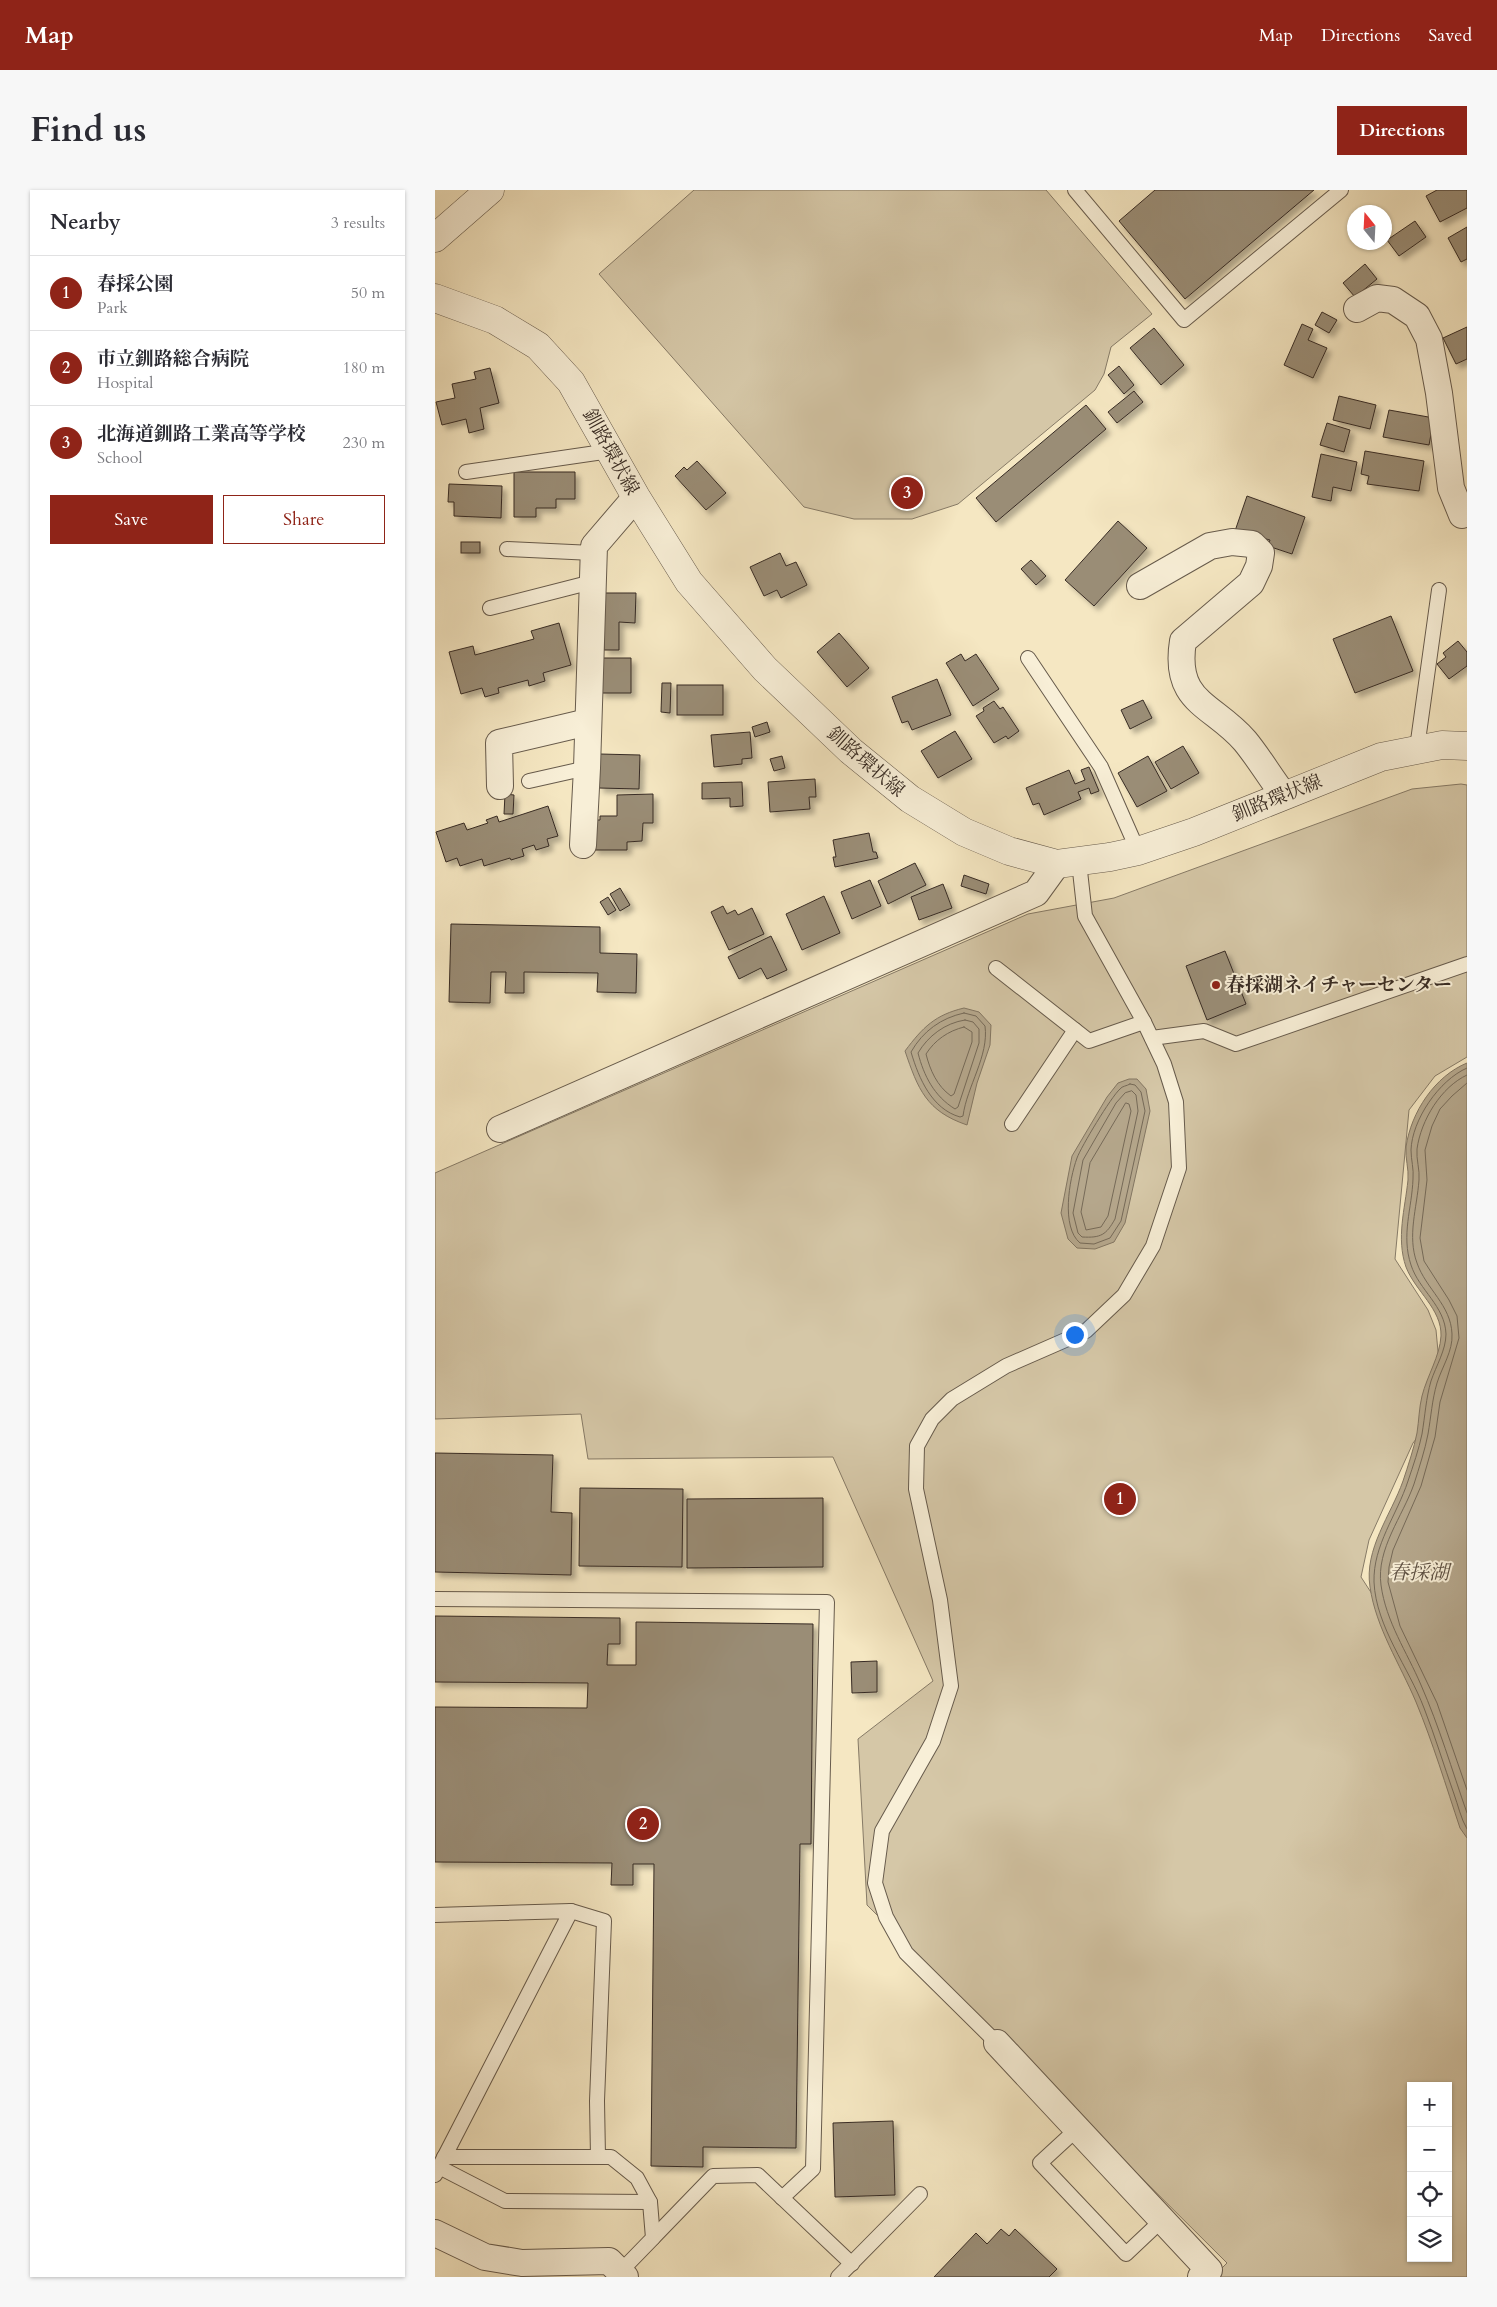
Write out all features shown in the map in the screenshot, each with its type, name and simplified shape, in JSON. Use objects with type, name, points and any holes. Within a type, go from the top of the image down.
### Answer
[{"type":"street","points":[[435,238],[491,190]]},
{"type":"street","name":"釧路環状線","points":[[435,298],[495,320],[538,346],[571,382],[636,497],[689,582],[765,669],[851,751],[910,799],[964,832],[1009,851],[1068,863],[1138,851],[1194,832],[1283,794],[1381,757],[1417,748],[1442,745],[1467,746]]},
{"type":"street","points":[[1357,309],[1377,298],[1393,300],[1417,316],[1429,339],[1439,392],[1451,488],[1463,515],[1467,512]]},
{"type":"street","points":[[583,845],[594,546],[636,497]]},
{"type":"street","points":[[1140,586],[1210,546],[1232,542],[1252,544],[1261,553],[1259,566],[1251,583],[1183,641],[1180,659],[1186,683],[1199,704],[1244,740],[1283,794]]},
{"type":"street","points":[[500,786],[499,743],[587,722]]},
{"type":"street","points":[[500,1128],[1036,892],[1068,863]]},
{"type":"street","points":[[997,2043],[1163,2220],[1208,2275]]},
{"type":"street","points":[[435,2233],[485,2257],[523,2263],[609,2260],[623,2274]]},
{"type":"lane","points":[[1075,190],[1184,320],[1341,190]]},
{"type":"lane","points":[[466,472],[610,451]]},
{"type":"lane","points":[[507,549],[593,553]]},
{"type":"lane","points":[[491,608],[592,582]]},
{"type":"lane","points":[[1417,748],[1439,590]]},
{"type":"lane","points":[[1028,658],[1101,767],[1138,851]]},
{"type":"lane","points":[[529,781],[587,768]]},
{"type":"lane","points":[[997,2043],[906,1953],[886,1917],[875,1883],[882,1831],[933,1742],[951,1686],[940,1600],[916,1489],[917,1446],[932,1419],[951,1399],[1006,1366],[1086,1331],[1124,1295],[1153,1246],[1179,1168],[1175,1102],[1164,1064],[1144,1022],[1085,916],[1068,863]]},
{"type":"lane","points":[[1152,1038],[1205,1031],[1236,1044],[1467,964]]},
{"type":"lane","points":[[996,968],[1089,1041],[1144,1022]]},
{"type":"lane","points":[[1012,1124],[1075,1030]]},
{"type":"lane","points":[[435,1600],[827,1602],[813,2169],[782,2198]]},
{"type":"lane","points":[[439,2166],[571,1911]]},
{"type":"lane","points":[[435,1915],[571,1911],[604,1921],[597,2101],[598,2157]]},
{"type":"lane","points":[[1077,2129],[1040,2163],[1126,2254],[1163,2220]]},
{"type":"lane","points":[[439,2166],[611,2157],[637,2178],[650,2202],[653,2238]]},
{"type":"lane","points":[[439,2166],[505,2201],[650,2202]]},
{"type":"lane","points":[[623,2274],[653,2238],[713,2176],[758,2175],[852,2264]]},
{"type":"lane","points":[[838,2277],[920,2194]]},
{"type":"shaded area","points":[[694,190],[1046,190],[1152,314],[1111,347],[1104,374],[1095,390],[958,504],[912,519],[854,519],[804,507],[599,274]]},
{"type":"shaded area","points":[[1467,785],[1467,1057],[1435,1076],[1409,1110],[1395,1259],[1428,1310],[1436,1330],[1440,1373],[1434,1417],[1413,1443],[1369,1540],[1361,1577],[1452,1717],[1467,1800],[1467,2277],[1213,2277],[1227,2263],[867,1905],[858,1739],[933,1681],[833,1457],[588,1459],[581,1414],[435,1419],[435,1173],[1028,914],[1114,898],[1412,789]]},
{"type":"water","points":[[964,1008],[979,1012],[991,1025],[990,1045],[977,1083],[967,1125],[942,1113],[925,1097],[914,1077],[905,1051],[930,1023],[945,1014]]},
{"type":"water","name":"春採湖","points":[[1467,1063],[1467,1838],[1460,1828],[1416,1702],[1377,1617],[1370,1587],[1369,1573],[1371,1559],[1380,1532],[1398,1494],[1411,1457],[1417,1433],[1422,1396],[1438,1351],[1441,1336],[1437,1317],[1410,1276],[1403,1256],[1401,1234],[1408,1176],[1406,1147],[1413,1121],[1426,1097],[1445,1077]]},
{"type":"water","points":[[1129,1079],[1137,1079],[1146,1089],[1150,1111],[1125,1223],[1114,1242],[1095,1249],[1077,1248],[1068,1239],[1061,1213],[1072,1156],[1107,1097],[1118,1083]]},
{"type":"building","points":[[1155,190],[1314,190],[1185,299],[1119,221]]},
{"type":"building","points":[[1437,190],[1467,190],[1467,208],[1440,222],[1426,196]]},
{"type":"building","points":[[1415,221],[1426,237],[1399,256],[1392,247],[1392,237]]},
{"type":"building","points":[[1467,227],[1467,259],[1461,262],[1448,238]]},
{"type":"building","points":[[1365,264],[1377,279],[1355,297],[1343,283]]},
{"type":"building","points":[[1322,312],[1337,320],[1329,333],[1315,325]]},
{"type":"building","points":[[1302,324],[1313,329],[1308,340],[1327,348],[1313,378],[1284,365]]},
{"type":"building","points":[[1467,327],[1467,359],[1456,364],[1443,338]]},
{"type":"building","points":[[1154,328],[1184,365],[1161,385],[1130,348]]},
{"type":"building","points":[[1119,366],[1134,385],[1124,394],[1108,375]]},
{"type":"building","points":[[490,368],[499,403],[480,408],[484,429],[469,433],[466,419],[442,425],[436,402],[455,398],[452,384],[476,379],[474,372]]},
{"type":"building","points":[[1134,391],[1143,402],[1117,423],[1108,412]]},
{"type":"building","points":[[1339,396],[1376,405],[1370,429],[1333,420]]},
{"type":"building","points":[[1086,405],[1106,429],[996,522],[976,498]]},
{"type":"building","points":[[1389,410],[1434,418],[1429,445],[1383,437]]},
{"type":"building","points":[[1327,423],[1350,430],[1344,452],[1320,445]]},
{"type":"building","points":[[1365,451],[1424,461],[1419,491],[1367,484],[1369,476],[1361,474]]},
{"type":"building","points":[[1321,454],[1357,462],[1351,491],[1333,487],[1331,501],[1312,497]]},
{"type":"building","points":[[697,461],[726,493],[706,510],[675,476],[684,467],[687,470]]},
{"type":"building","points":[[514,472],[575,472],[575,499],[556,499],[556,508],[536,508],[536,517],[514,517]]},
{"type":"building","points":[[449,484],[502,486],[501,518],[454,516],[454,502],[448,502]]},
{"type":"building","points":[[1247,496],[1305,517],[1292,554],[1268,546],[1270,540],[1235,531]]},
{"type":"building","points":[[1118,521],[1147,548],[1094,606],[1065,580]]},
{"type":"building","points":[[461,542],[480,542],[480,553],[461,553]]},
{"type":"building","points":[[780,553],[786,566],[796,562],[807,585],[781,598],[777,590],[764,596],[750,567]]},
{"type":"building","points":[[1031,560],[1046,576],[1036,585],[1021,569]]},
{"type":"building","points":[[605,593],[636,593],[635,623],[619,622],[619,650],[604,650]]},
{"type":"building","points":[[1391,616],[1413,671],[1355,693],[1333,639]]},
{"type":"building","points":[[559,623],[571,665],[543,673],[545,681],[529,686],[528,680],[498,688],[499,693],[485,697],[482,688],[461,694],[449,652],[473,646],[475,655],[534,639],[531,631]]},
{"type":"building","points":[[839,633],[869,668],[847,687],[817,652]]},
{"type":"building","points":[[1458,641],[1467,652],[1467,666],[1449,679],[1437,664],[1446,657],[1443,653]]},
{"type":"building","points":[[961,654],[965,661],[976,654],[999,689],[973,706],[946,663]]},
{"type":"building","points":[[601,658],[631,658],[631,693],[600,693]]},
{"type":"building","points":[[937,679],[951,715],[912,730],[908,721],[902,723],[892,697]]},
{"type":"building","points":[[662,683],[671,683],[670,713],[661,712]]},
{"type":"building","points":[[677,685],[723,685],[723,715],[677,715]]},
{"type":"building","points":[[1143,700],[1152,718],[1130,729],[1121,710]]},
{"type":"building","points":[[994,701],[1000,709],[1003,707],[1019,731],[1008,739],[1006,736],[994,743],[976,716],[984,711],[983,708]]},
{"type":"building","points":[[767,722],[770,732],[755,737],[752,727]]},
{"type":"building","points":[[955,731],[972,759],[938,778],[921,751]]},
{"type":"building","points":[[750,732],[752,758],[742,759],[742,764],[714,767],[711,735]]},
{"type":"building","points":[[1183,746],[1199,773],[1171,789],[1155,762]]},
{"type":"building","points":[[600,754],[640,755],[639,789],[599,788]]},
{"type":"building","points":[[782,756],[785,768],[774,771],[770,759]]},
{"type":"building","points":[[1148,756],[1167,791],[1137,807],[1118,773]]},
{"type":"building","points":[[1089,767],[1099,791],[1091,794],[1089,788],[1078,792],[1081,799],[1044,815],[1039,803],[1033,805],[1026,788],[1069,770],[1075,784],[1085,780],[1081,770]]},
{"type":"building","points":[[815,779],[816,797],[809,797],[810,809],[770,812],[768,782]]},
{"type":"building","points":[[742,782],[743,806],[730,807],[730,798],[702,799],[702,783]]},
{"type":"building","points":[[505,794],[514,795],[513,814],[504,814]]},
{"type":"building","points":[[653,794],[653,823],[643,823],[642,841],[627,842],[627,850],[593,850],[593,820],[600,820],[600,816],[617,816],[617,795]]},
{"type":"building","points":[[548,806],[558,836],[547,839],[549,846],[536,850],[534,845],[522,849],[524,856],[484,866],[482,859],[460,866],[457,858],[446,862],[436,832],[464,823],[467,830],[488,823],[486,820],[497,816],[499,822]]},
{"type":"building","points":[[869,833],[873,852],[876,852],[878,858],[835,867],[833,857],[836,857],[833,840]]},
{"type":"building","points":[[915,863],[926,885],[888,904],[878,881]]},
{"type":"building","points":[[964,875],[989,884],[986,894],[961,886]]},
{"type":"building","points":[[870,880],[881,906],[852,919],[841,892]]},
{"type":"building","points":[[943,884],[952,908],[919,920],[911,897]]},
{"type":"building","points":[[620,888],[630,905],[620,911],[610,894]]},
{"type":"building","points":[[824,896],[840,933],[802,950],[786,914]]},
{"type":"building","points":[[608,897],[616,910],[608,915],[600,902]]},
{"type":"building","points":[[723,906],[727,914],[735,910],[738,915],[752,908],[764,934],[729,950],[711,912]]},
{"type":"building","points":[[451,924],[600,927],[600,953],[637,954],[636,993],[597,992],[598,973],[524,972],[524,993],[505,993],[506,972],[491,972],[490,1003],[449,1002]]},
{"type":"building","points":[[771,936],[787,970],[767,979],[761,968],[739,979],[728,957]]},
{"type":"building","name":"春採湖ネイチャーセンター","points":[[1225,951],[1246,1004],[1207,1020],[1186,966]]},
{"type":"building","points":[[435,1453],[553,1455],[551,1512],[572,1513],[571,1575],[435,1572]]},
{"type":"building","points":[[580,1488],[683,1489],[682,1567],[579,1566]]},
{"type":"building","points":[[823,1498],[823,1567],[687,1568],[687,1499]]},
{"type":"building","points":[[435,1616],[620,1618],[620,1644],[608,1644],[607,1665],[636,1665],[636,1622],[813,1624],[811,1844],[800,1844],[796,2148],[703,2147],[703,2167],[651,2166],[654,1864],[633,1864],[633,1885],[611,1885],[612,1863],[435,1862],[435,1707],[587,1708],[588,1683],[435,1682]]},
{"type":"building","points":[[877,1661],[877,1692],[852,1693],[851,1662]]},
{"type":"building","points":[[893,2121],[895,2195],[835,2197],[833,2123]]},
{"type":"building","points":[[1001,2229],[1009,2236],[1015,2229],[1057,2269],[1049,2277],[934,2277],[976,2233],[987,2244]]},
{"type":"place","name":"北海道釧路工業高等学校","points":[[907,493]]},
{"type":"place","name":"春採湖ネイチャーセンター","points":[[1216,985]]},
{"type":"place","name":"春採公園","points":[[1120,1499]]},
{"type":"place","name":"市立釧路総合病院","points":[[643,1824]]}]
